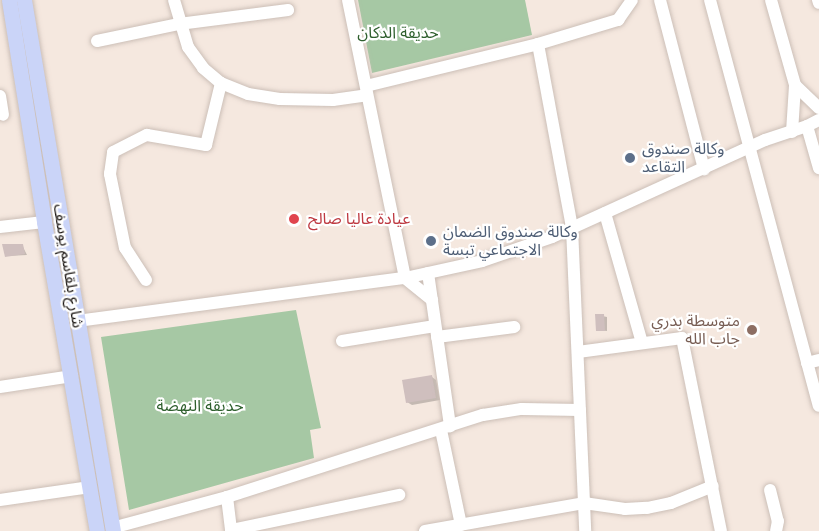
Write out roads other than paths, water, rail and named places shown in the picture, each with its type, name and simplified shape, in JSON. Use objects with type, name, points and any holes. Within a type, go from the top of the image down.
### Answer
[{"type":"main road","name":"شارع بلقاسم يوسف","points":[[9,0],[44,222],[90,487],[107,530]]},
{"type":"main road","name":"شارع بلقاسم يوسف","points":[[24,0],[77,321],[107,530]]},
{"type":"street","points":[[174,0],[179,24],[188,47],[202,68],[221,82],[248,93],[280,99],[333,100],[618,20],[632,0]]},
{"type":"street","points":[[348,0],[405,278],[432,300]]},
{"type":"street","points":[[660,0],[704,169]]},
{"type":"street","points":[[711,0],[813,362],[819,406]]},
{"type":"street","points":[[771,0],[795,85],[792,132]]},
{"type":"street","points":[[97,41],[179,24],[288,10]]},
{"type":"street","points":[[538,44],[572,228],[585,531]]},
{"type":"street","points":[[146,280],[125,248],[110,174],[113,152],[147,135],[206,146],[221,82]]},
{"type":"street","points":[[795,85],[819,108]]},
{"type":"street","points":[[0,96],[3,115]]},
{"type":"street","points":[[77,321],[405,278],[513,252],[572,228],[765,140],[792,132],[819,120]]},
{"type":"street","points":[[807,126],[819,133]]},
{"type":"street","points":[[807,126],[819,168]]},
{"type":"street","points":[[605,213],[642,343]]},
{"type":"street","points":[[0,227],[44,222]]},
{"type":"street","points":[[428,273],[445,428],[460,525]]},
{"type":"street","points":[[342,341],[436,331],[514,327]]},
{"type":"street","points":[[578,352],[682,338],[721,531]]},
{"type":"street","points":[[0,387],[72,376]]},
{"type":"street","points":[[107,530],[227,497],[502,412],[580,410]]},
{"type":"street","points":[[425,531],[584,503],[625,509],[647,508],[671,503],[713,486]]},
{"type":"street","points":[[0,501],[90,487]]},
{"type":"street","points":[[770,490],[778,521],[776,531]]},
{"type":"street","points":[[227,497],[231,531],[399,495]]},
{"type":"place","name":"وكالة صندوق التقاعد","points":[[630,158]]},
{"type":"place","name":"عيادة عاليا صالح","points":[[294,219]]},
{"type":"place","name":"وكالة صندوق الضمان الاجتماعي تبسة","points":[[431,241]]},
{"type":"place","name":"متوسطة بدري جاب الله","points":[[752,330]]},
{"type":"park label","name":"حديقة الدكان","points":[[398,33]]},
{"type":"park label","name":"حديقة النهضة","points":[[200,406]]}]
